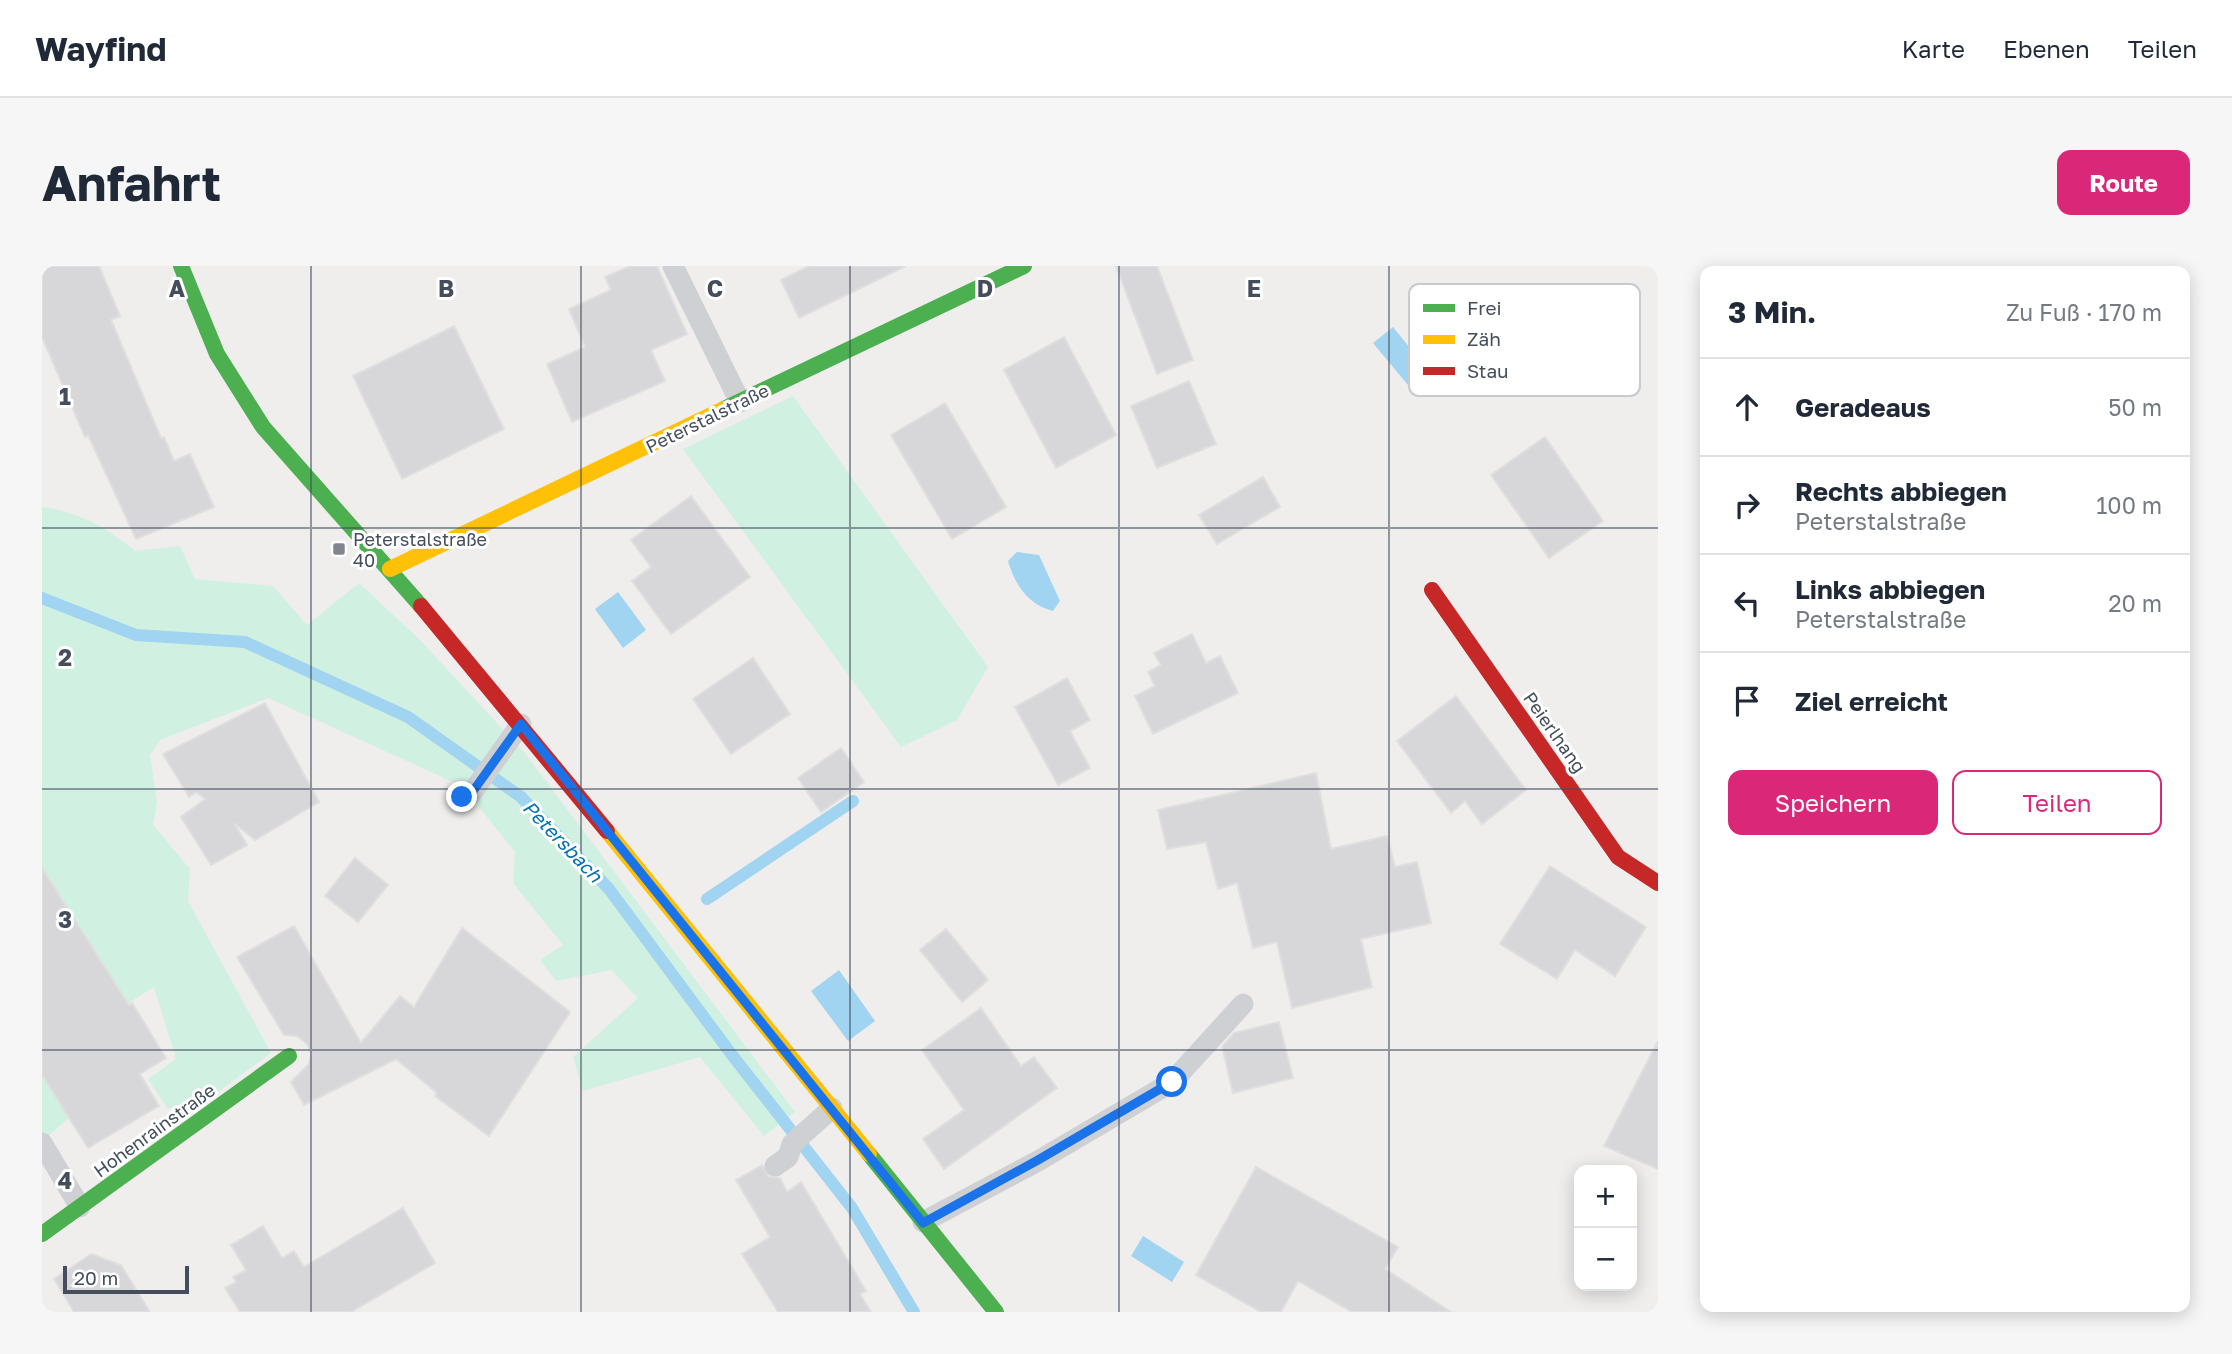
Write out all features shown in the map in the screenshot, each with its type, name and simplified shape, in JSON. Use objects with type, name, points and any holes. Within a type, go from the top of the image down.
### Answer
[{"type":"street","points":[[181,266],[217,354],[262,428],[390,569],[521,724],[996,1312]]},
{"type":"street","name":"Peterstalstraße","points":[[390,569],[1024,266]]},
{"type":"street","name":"Peierlhang","points":[[1433,590],[1618,857],[1658,883]]},
{"type":"street","name":"Hohenrainstraße","points":[[42,1234],[289,1056]]},
{"type":"lane","points":[[673,266],[740,402]]},
{"type":"lane","points":[[462,797],[471,794],[521,724]]},
{"type":"lane","points":[[923,1223],[1172,1082],[1243,1004]]},
{"type":"lane","points":[[775,1166],[788,1157],[792,1143],[832,1108]]},
{"type":"lane","points":[[42,1143],[80,1207]]},
{"type":"green space","points":[[793,396],[988,667],[957,720],[901,747],[683,449]]},
{"type":"green space","points":[[42,507],[92,522],[135,551],[180,546],[195,579],[273,586],[307,625],[359,583],[420,640],[524,752],[795,1112],[764,1136],[700,1057],[583,1091],[573,1057],[638,998],[611,970],[556,981],[540,960],[563,945],[513,883],[515,852],[462,786],[268,698],[160,740],[150,755],[157,802],[153,825],[190,869],[188,901],[271,1053],[214,1095],[168,1109],[148,1079],[176,1059],[154,987],[42,1057]]},
{"type":"green space","points":[[42,1075],[69,1118],[42,1141]]},
{"type":"water","points":[[1393,327],[1409,347],[1409,384],[1408,385],[1373,343]]},
{"type":"water","points":[[1017,552],[1039,555],[1060,601],[1053,611],[1030,599],[1014,578],[1008,561]]},
{"type":"water","points":[[618,592],[646,630],[623,648],[595,609]]},
{"type":"water","points":[[839,970],[875,1021],[848,1041],[811,991]]},
{"type":"water","points":[[1143,1236],[1184,1262],[1172,1282],[1131,1256]]},
{"type":"building","points":[[42,266],[99,266],[120,316],[111,320],[161,438],[164,437],[174,461],[190,454],[214,507],[136,539],[88,435],[85,437],[42,337]]},
{"type":"building","points":[[630,266],[657,266],[687,334],[651,350],[665,381],[572,422],[547,364],[585,347],[569,309],[611,290],[605,277]]},
{"type":"building","points":[[809,266],[906,266],[799,318],[781,280]]},
{"type":"building","points":[[1116,266],[1157,266],[1193,360],[1157,374]]},
{"type":"building","points":[[454,326],[504,429],[402,479],[353,376]]},
{"type":"building","points":[[1064,337],[1116,435],[1056,468],[1004,370]]},
{"type":"building","points":[[1189,381],[1216,444],[1157,468],[1131,406]]},
{"type":"building","points":[[945,403],[1006,507],[952,539],[891,435]]},
{"type":"building","points":[[1545,437],[1603,521],[1549,558],[1491,475]]},
{"type":"building","points":[[1263,477],[1280,507],[1217,544],[1199,515]]},
{"type":"building","points":[[691,496],[750,577],[671,634],[632,581],[651,567],[631,540]]},
{"type":"building","points":[[1192,634],[1206,663],[1220,656],[1238,693],[1153,734],[1135,696],[1155,686],[1148,672],[1161,665],[1154,653]]},
{"type":"building","points":[[753,658],[790,714],[731,754],[693,699]]},
{"type":"building","points":[[1067,678],[1090,720],[1070,731],[1090,768],[1058,785],[1015,707]]},
{"type":"building","points":[[1456,696],[1526,790],[1482,824],[1465,801],[1451,813],[1397,741]]},
{"type":"building","points":[[265,703],[319,802],[255,840],[234,823],[247,845],[211,865],[181,817],[205,799],[196,792],[189,797],[163,754]]},
{"type":"building","points":[[841,748],[864,782],[821,812],[798,778]]},
{"type":"building","points":[[1316,773],[1331,849],[1387,836],[1395,867],[1417,862],[1431,923],[1361,939],[1372,987],[1292,1008],[1277,942],[1253,948],[1237,883],[1218,889],[1206,842],[1167,849],[1158,810]]},
{"type":"building","points":[[355,858],[388,885],[358,922],[325,896]]},
{"type":"building","points":[[1550,866],[1646,927],[1615,976],[1575,950],[1557,979],[1500,944]]},
{"type":"building","points":[[42,868],[166,1058],[140,1074],[159,1106],[88,1148],[42,1075]]},
{"type":"building","points":[[294,926],[361,1043],[400,996],[414,1007],[462,928],[570,1012],[489,1136],[435,1096],[437,1093],[396,1059],[304,1105],[291,1082],[309,1064],[311,1054],[307,1044],[297,1036],[284,1035],[237,957]]},
{"type":"building","points":[[946,929],[988,980],[962,1002],[920,950]]},
{"type":"building","points":[[981,1008],[1021,1066],[1034,1057],[1057,1088],[944,1169],[923,1139],[964,1110],[922,1050]]},
{"type":"building","points":[[1279,1022],[1293,1078],[1233,1093],[1222,1047],[1234,1033]]},
{"type":"building","points":[[1658,1041],[1658,1169],[1604,1146]]},
{"type":"building","points":[[762,1165],[769,1177],[780,1178],[787,1192],[801,1182],[866,1291],[860,1294],[871,1312],[778,1312],[742,1254],[770,1237],[736,1180]]},
{"type":"building","points":[[1256,1167],[1398,1247],[1385,1269],[1451,1312],[1352,1312],[1298,1281],[1281,1312],[1261,1312],[1196,1275]]},
{"type":"building","points":[[403,1208],[435,1263],[351,1312],[240,1312],[225,1288],[236,1282],[233,1277],[246,1270],[231,1245],[263,1226],[282,1258],[294,1251],[304,1267]]},
{"type":"building","points":[[91,1254],[121,1265],[150,1312],[74,1312],[54,1279]]},
{"type":"waterway","name":"Petersbach","points":[[42,598],[136,635],[245,642],[408,717],[521,797],[609,889],[732,1055],[852,1208],[914,1312]]},
{"type":"waterway","points":[[707,899],[853,801]]},
{"type":"traffic: fast","points":[[181,266],[217,354],[263,427],[421,606]]},
{"type":"traffic: fast","points":[[724,409],[1024,266]]},
{"type":"traffic: fast","points":[[42,1234],[289,1056]]},
{"type":"traffic: fast","points":[[869,1154],[996,1312]]},
{"type":"traffic: slow","points":[[390,569],[724,409]]},
{"type":"traffic: slow","points":[[607,831],[869,1154]]},
{"type":"traffic: jam","points":[[1432,590],[1618,857],[1658,883]]},
{"type":"traffic: jam","points":[[421,606],[607,831]]},
{"type":"place","name":"Peterstalstraße 40","points":[[339,549]]},
{"type":"route","points":[[462,797],[471,794],[521,724],[923,1223],[1172,1082]]}]
